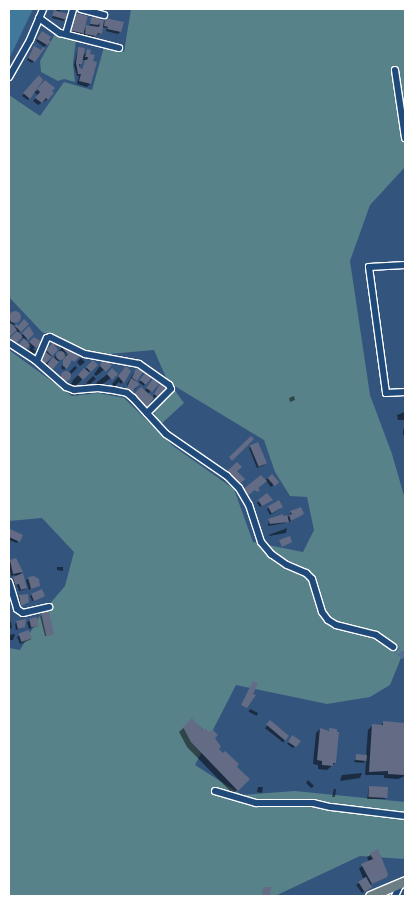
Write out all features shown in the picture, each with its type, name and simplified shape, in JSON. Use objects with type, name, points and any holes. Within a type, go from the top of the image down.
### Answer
[{"type":"main road","points":[[370,896],[403,882]]},
{"type":"street","points":[[9,77],[30,40],[43,9]]},
{"type":"street","points":[[66,34],[73,9]]},
{"type":"street","points":[[81,9],[104,15]]},
{"type":"street","points":[[39,18],[66,34],[120,48]]},
{"type":"street","points":[[395,70],[405,138]]},
{"type":"street","points":[[405,265],[368,267],[386,393],[405,392]]},
{"type":"street","points":[[37,361],[47,338],[50,337],[85,354],[139,364],[171,389],[147,413]]},
{"type":"street","points":[[9,343],[37,361],[66,387],[74,390],[98,388],[127,393],[178,443],[227,476],[239,488],[249,505],[261,542],[271,554],[312,578],[322,612],[328,620],[336,625],[376,634],[393,647]]},
{"type":"street","points":[[9,582],[17,609],[23,613],[49,607]]},
{"type":"street","points":[[215,791],[256,803],[313,803],[330,807],[405,816]]},
{"type":"street","points":[[395,896],[403,882]]},
{"type":"green space","points":[[131,9],[405,9],[405,167],[370,205],[350,261],[370,395],[392,454],[405,499],[405,648],[390,685],[370,697],[327,704],[236,685],[195,765],[242,795],[295,791],[405,802],[405,859],[360,856],[275,896],[9,896],[9,648],[20,650],[41,614],[65,586],[74,552],[42,518],[9,521],[9,350],[72,396],[98,393],[124,398],[173,446],[234,489],[253,542],[303,552],[314,530],[307,497],[290,496],[275,472],[264,440],[168,382],[154,350],[98,355],[42,332],[9,297],[9,95],[40,116],[64,82],[92,90],[104,47],[124,52]]},
{"type":"green space","points":[[55,34],[76,39],[73,64],[75,82],[64,79],[58,81],[41,72],[40,61]]},
{"type":"green space","points":[[173,388],[184,403],[160,425],[152,408]]},
{"type":"water","points":[[9,9],[33,9],[9,59]]},
{"type":"building","points":[[54,10],[68,14],[67,20],[52,16]]},
{"type":"building","points":[[75,13],[88,16],[84,33],[71,31]]},
{"type":"building","points":[[100,16],[100,20],[104,20],[102,34],[98,33],[96,36],[85,34],[86,25],[99,27],[100,23],[98,25],[90,24],[91,18]]},
{"type":"building","points":[[105,18],[124,22],[121,32],[107,29],[108,27],[104,26]]},
{"type":"building","points":[[42,31],[51,37],[49,40],[52,42],[47,45],[37,39]]},
{"type":"building","points":[[34,46],[41,50],[43,47],[45,48],[35,62],[28,58]]},
{"type":"building","points":[[78,47],[85,48],[82,64],[79,64],[79,67],[82,69],[88,57],[85,57],[87,49],[91,50],[90,54],[95,55],[93,61],[97,62],[91,84],[79,81],[81,74],[78,74],[76,63]]},
{"type":"building","points":[[39,75],[43,80],[30,99],[23,93]]},
{"type":"building","points":[[45,80],[55,88],[52,91],[54,93],[48,100],[46,98],[42,103],[35,98],[40,92],[37,89]]},
{"type":"building","points":[[15,311],[21,317],[15,323],[9,317]]},
{"type":"building","points":[[24,319],[29,324],[21,332],[15,326],[17,324],[18,326]]},
{"type":"building","points":[[11,323],[17,330],[9,337],[9,325]]},
{"type":"building","points":[[29,326],[34,334],[28,340],[22,333]]},
{"type":"building","points":[[17,331],[23,337],[16,344],[10,338]]},
{"type":"building","points":[[34,337],[42,342],[36,348],[29,342]]},
{"type":"building","points":[[24,338],[30,345],[25,350],[19,344]]},
{"type":"building","points":[[57,338],[63,338],[63,344],[57,347],[54,344],[58,350],[52,356],[46,350]]},
{"type":"building","points":[[63,346],[73,348],[70,352],[74,350],[80,356],[74,362],[72,360],[67,369],[63,366],[63,360],[68,354],[63,349]]},
{"type":"building","points":[[60,350],[65,355],[60,360],[55,355]]},
{"type":"building","points":[[45,351],[52,357],[45,365],[38,359]]},
{"type":"building","points":[[53,357],[59,362],[52,370],[47,365]]},
{"type":"building","points":[[93,360],[98,365],[91,372],[86,367]]},
{"type":"building","points":[[107,360],[112,365],[106,372],[100,366],[101,363]]},
{"type":"building","points":[[126,366],[131,371],[124,383],[118,376]]},
{"type":"building","points":[[84,368],[90,373],[83,380],[78,375]]},
{"type":"building","points":[[112,368],[118,374],[112,380],[107,374]]},
{"type":"building","points":[[136,368],[143,372],[137,381],[132,378]]},
{"type":"building","points":[[66,371],[71,376],[66,381],[61,376]]},
{"type":"building","points":[[146,372],[152,377],[146,385],[140,380]]},
{"type":"building","points":[[131,378],[140,384],[134,389],[133,393],[126,390]]},
{"type":"building","points":[[153,379],[159,384],[152,392],[146,388]]},
{"type":"building","points":[[160,384],[166,389],[158,397],[154,394]]},
{"type":"building","points":[[141,387],[154,398],[147,407],[134,394]]},
{"type":"building","points":[[251,436],[254,439],[232,461],[229,457]]},
{"type":"building","points":[[258,442],[267,463],[259,467],[250,446]]},
{"type":"building","points":[[237,462],[242,467],[237,471],[245,479],[238,486],[225,473]]},
{"type":"building","points":[[272,474],[279,482],[275,486],[267,478]]},
{"type":"building","points":[[261,475],[267,481],[258,488],[260,490],[257,492],[255,490],[247,496],[242,490]]},
{"type":"building","points":[[267,493],[273,500],[262,506],[258,500]]},
{"type":"building","points":[[279,500],[283,507],[272,513],[268,507]]},
{"type":"building","points":[[301,507],[304,514],[291,521],[289,515],[292,514],[290,511]]},
{"type":"building","points":[[283,514],[283,516],[287,515],[289,522],[270,524],[268,519]]},
{"type":"building","points":[[10,529],[23,535],[20,542],[9,537]]},
{"type":"building","points":[[290,536],[292,542],[282,547],[279,540]]},
{"type":"building","points":[[16,558],[23,572],[13,574],[10,560]]},
{"type":"building","points":[[23,573],[27,588],[21,590],[19,584],[15,585],[13,577]]},
{"type":"building","points":[[34,576],[39,579],[40,586],[31,589],[28,577]]},
{"type":"building","points":[[42,589],[45,596],[34,601],[31,594]]},
{"type":"building","points":[[28,594],[29,602],[21,606],[19,595]]},
{"type":"building","points":[[49,612],[54,634],[46,636],[41,614]]},
{"type":"building","points":[[37,617],[39,626],[31,628],[29,619]]},
{"type":"building","points":[[26,619],[25,627],[18,629],[16,621]]},
{"type":"building","points":[[29,630],[32,639],[21,642],[19,633]]},
{"type":"building","points":[[253,681],[258,684],[253,694],[256,695],[247,708],[241,705]]},
{"type":"building","points":[[192,718],[203,730],[206,729],[209,732],[212,729],[218,735],[215,738],[221,747],[219,749],[223,753],[225,751],[239,764],[237,767],[250,779],[238,791],[191,742],[183,727]]},
{"type":"building","points":[[270,720],[289,736],[285,741],[266,725]]},
{"type":"building","points":[[383,721],[405,723],[404,775],[388,774],[388,771],[369,772],[372,724],[383,725]]},
{"type":"building","points":[[320,728],[329,731],[329,728],[337,729],[337,732],[339,732],[336,763],[333,763],[333,766],[322,765],[322,761],[317,760]]},
{"type":"building","points":[[292,735],[301,741],[296,747],[288,742]]},
{"type":"building","points":[[356,754],[367,755],[366,761],[355,760]]},
{"type":"building","points":[[369,786],[388,787],[387,798],[368,797]]},
{"type":"building","points":[[378,849],[388,874],[387,877],[372,884],[361,864],[373,859],[370,853]]},
{"type":"building","points":[[366,877],[372,887],[364,892],[358,882]]},
{"type":"building","points":[[263,887],[271,887],[270,896],[262,896]]},
{"type":"tunnel","points":[[393,647],[405,657]]}]
